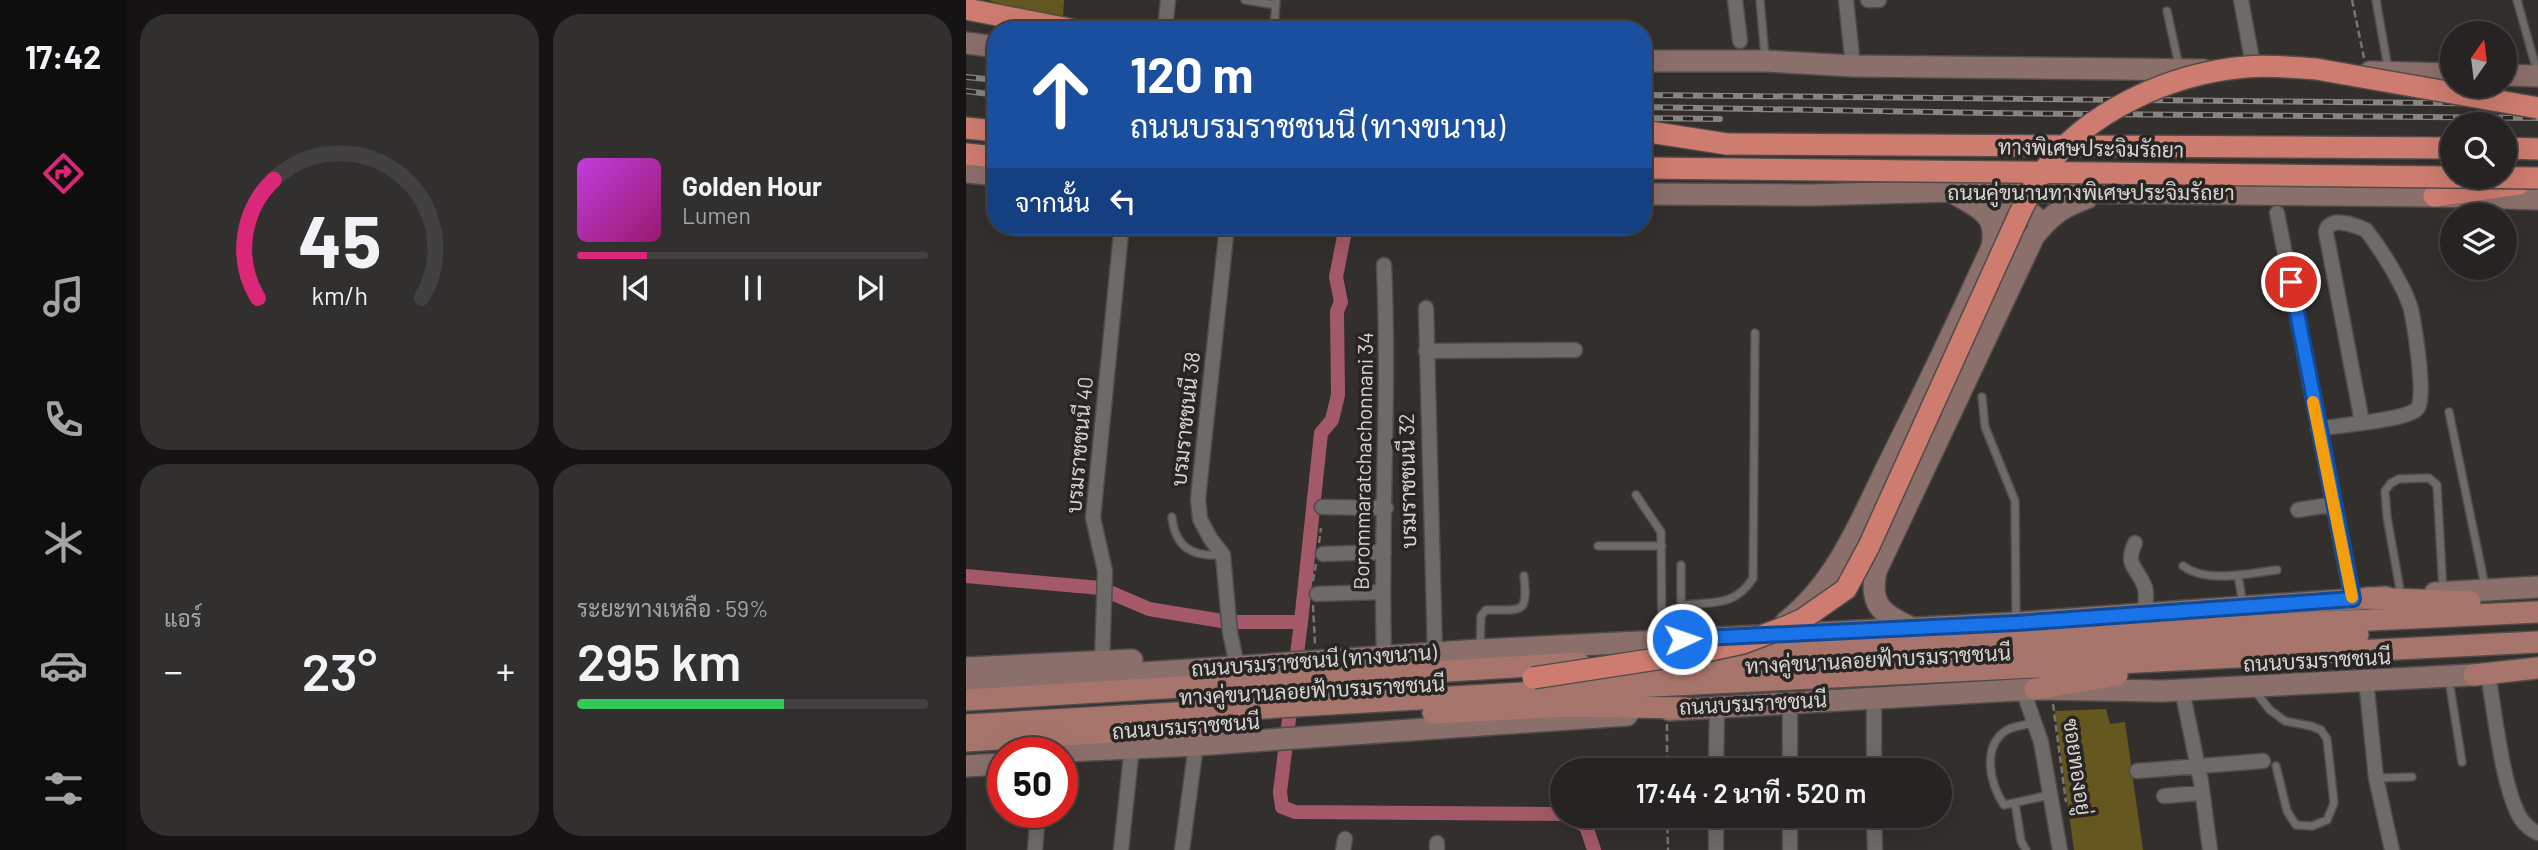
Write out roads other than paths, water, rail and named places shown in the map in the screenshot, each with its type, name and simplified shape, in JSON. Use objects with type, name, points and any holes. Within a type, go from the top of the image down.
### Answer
[{"type":"highway","points":[[966,9],[1028,21]]},
{"type":"highway","points":[[1533,678],[1637,664],[1743,643],[1803,619],[1846,589],[1875,534],[2019,215],[2042,173],[2075,137],[2141,96],[2183,80],[2233,69],[2281,66],[2316,69],[2538,108]]},
{"type":"highway","points":[[966,128],[987,130]]},
{"type":"highway","points":[[1652,132],[1727,144]]},
{"type":"highway","name":"ทางพิเศษประจิมรัถยา","points":[[1652,143],[2440,148]]},
{"type":"highway","points":[[2517,148],[2538,149]]},
{"type":"highway","points":[[966,154],[987,156]]},
{"type":"highway","name":"ทางพิเศษประจิมรัถยา","points":[[1652,168],[2538,180]]},
{"type":"highway","points":[[2434,196],[2538,180]]},
{"type":"main road","points":[[978,0],[1029,21]]},
{"type":"main road","points":[[966,43],[987,46]]},
{"type":"main road","points":[[1652,61],[2440,74]]},
{"type":"main road","points":[[2517,75],[2538,76]]},
{"type":"main road","points":[[966,172],[987,174]]},
{"type":"main road","points":[[1770,634],[1798,612],[1828,579],[1843,554],[1947,348],[1992,247],[1993,226],[1990,218],[1982,210],[1950,191]]},
{"type":"main road","name":"ถนนคู่ขนานทางพิเศษประจิมรัถยา","points":[[1652,194],[1812,195],[1950,191],[2538,199]]},
{"type":"main road","points":[[1917,627],[1881,611],[1875,600],[1873,585],[1876,571],[2034,236],[2059,210],[2100,193]]},
{"type":"main road","points":[[1993,226],[2001,216],[2012,210],[2029,212],[2037,218],[2042,227]]},
{"type":"main road","points":[[1828,579],[1830,587],[1837,594],[1851,597],[1868,591],[1873,585]]},
{"type":"main road","points":[[1672,639],[2016,623],[2538,587]]},
{"type":"main road","points":[[2360,599],[2453,603],[2538,599]]},
{"type":"main road","name":"ถนนบรมราชชนนี","points":[[966,700],[1009,690],[1290,671],[1890,645],[2538,612]]},
{"type":"main road","name":"ทางคู่ขนานลอยฟ้าบรมราชชนนี","points":[[966,712],[1533,678],[2538,626]]},
{"type":"main road","points":[[1890,645],[1917,627]]},
{"type":"main road","name":"ถนนบรมราชชนนี (ทางขนาน)","points":[[1316,670],[1384,656],[1672,639]]},
{"type":"main road","name":"ทางคู่ขนานลอยฟ้าบรมราชชนนี","points":[[966,725],[1578,690],[2538,642]]},
{"type":"main road","name":"ถนนบรมราชชนนี","points":[[1078,743],[1309,728],[1568,706],[1676,709],[2036,689],[2160,668],[2538,650]]},
{"type":"main road","points":[[966,668],[1171,660],[1237,665]]},
{"type":"main road","name":"ถนนบรมราชชนนี (ทางขนาน)","points":[[966,685],[1009,690],[1237,665],[1290,671]]},
{"type":"main road","points":[[2036,689],[2182,690],[2538,670]]},
{"type":"main road","points":[[1078,759],[1131,756],[1280,730]]},
{"type":"main road","name":"ถนนบรมราชชนนี","points":[[966,741],[987,744]]},
{"type":"main road","points":[[1078,751],[1196,746]]},
{"type":"main road","points":[[966,757],[987,752]]},
{"type":"main road","points":[[966,766],[987,765]]},
{"type":"street","points":[[1166,21],[1168,0]]},
{"type":"street","points":[[1735,0],[1740,41]]},
{"type":"street","points":[[1846,0],[1853,66]]},
{"type":"street","points":[[1868,0],[1880,0]]},
{"type":"street","points":[[2241,0],[2254,69]]},
{"type":"street","points":[[2277,213],[2318,429],[2360,599]]},
{"type":"street","points":[[2318,429],[2362,422],[2406,415],[2416,411],[2420,405],[2420,382],[2411,309],[2402,289],[2366,230],[2337,223],[2328,226],[2326,230],[2362,422]]},
{"type":"street","name":"บรมราชชนนี 40","points":[[1102,661],[1105,577],[1093,518],[1121,235]]},
{"type":"street","name":"บรมราชชนนี 38","points":[[1223,555],[1209,538],[1200,519],[1198,499],[1226,235]]},
{"type":"street","name":"Borommaratchachonnani 34","points":[[1384,265],[1388,348],[1382,592],[1384,656]]},
{"type":"street","name":"บรมราชชนนี 32","points":[[1426,308],[1435,653]]},
{"type":"street","points":[[1426,351],[1575,351]]},
{"type":"street","points":[[2298,510],[2335,504]]},
{"type":"street","points":[[1322,507],[1386,508]]},
{"type":"street","points":[[2135,543],[2130,556],[2131,564],[2146,587],[2144,614]]},
{"type":"street","points":[[1323,554],[1384,552]]},
{"type":"street","points":[[1223,555],[1227,610],[1237,665]]},
{"type":"street","points":[[1317,594],[1382,592]]},
{"type":"street","points":[[2481,675],[2510,793],[2521,819],[2538,833]]},
{"type":"street","points":[[2367,680],[2376,778],[2392,850]]},
{"type":"street","points":[[2036,689],[2035,723],[2041,742],[2060,850]]},
{"type":"street","points":[[2182,690],[2210,850]]},
{"type":"street","points":[[1874,698],[1874,758]]},
{"type":"street","points":[[1790,702],[1790,758]]},
{"type":"street","points":[[1716,758],[1717,706]]},
{"type":"street","points":[[1182,850],[1196,746]]},
{"type":"street","points":[[1121,850],[1131,756]]},
{"type":"street","points":[[2137,771],[2197,765],[2270,764]]},
{"type":"street","points":[[2164,796],[2202,793]]},
{"type":"street","points":[[1035,850],[1037,828]]},
{"type":"street","points":[[1716,828],[1716,850]]},
{"type":"street","points":[[1790,828],[1790,850]]},
{"type":"street","points":[[1874,828],[1875,850]]},
{"type":"lane","points":[[1245,0],[1276,2],[1275,21]]},
{"type":"lane","points":[[1760,0],[1766,61]]},
{"type":"lane","points":[[2376,0],[2389,72]]},
{"type":"lane","points":[[2518,0],[2538,76]]},
{"type":"lane","points":[[2167,11],[2180,70]]},
{"type":"lane","points":[[1681,605],[1730,601],[1746,590],[1753,578],[1755,333]]},
{"type":"lane","points":[[1983,397],[1985,427],[2015,501],[2016,623]]},
{"type":"lane","points":[[2448,412],[2485,590]]},
{"type":"lane","points":[[2401,595],[2385,491],[2390,482],[2399,479],[2429,478],[2437,485],[2443,592]]},
{"type":"lane","points":[[1636,495],[1661,531],[1672,639]]},
{"type":"lane","points":[[1172,517],[1174,532],[1182,545],[1192,552],[1207,556],[1223,555]]},
{"type":"lane","points":[[1598,546],[1662,546]]},
{"type":"lane","points":[[1672,639],[1681,605],[1681,565]]},
{"type":"lane","points":[[2183,566],[2192,572],[2238,575],[2277,570]]},
{"type":"lane","points":[[2238,575],[2244,608]]},
{"type":"lane","points":[[1480,650],[1481,616],[1486,610],[1519,609],[1524,606],[1524,576]]},
{"type":"lane","points":[[2449,676],[2462,762]]},
{"type":"lane","points":[[2251,687],[2270,710],[2285,721],[2321,730],[2327,739],[2334,803],[2326,820],[2312,825],[2296,825],[2287,811],[2270,764]]},
{"type":"lane","points":[[2035,723],[2008,729],[1993,743],[1990,763],[1996,792],[2004,805],[2050,795]]},
{"type":"lane","points":[[2376,778],[2412,777]]},
{"type":"lane","points":[[2015,803],[2021,841],[2026,850]]},
{"type":"waterway","points":[[1301,622],[1321,433],[1332,420],[1338,395],[1337,311],[1341,302],[1336,277],[1344,235]]},
{"type":"waterway","points":[[966,576],[1100,588],[1149,609],[1228,622],[1301,622],[1280,792],[1282,807],[1295,812],[1550,814]]},
{"type":"waterway","points":[[1587,828],[1594,850]]},
{"type":"railway","points":[[966,77],[987,79]]},
{"type":"railway","points":[[966,91],[987,94]]},
{"type":"railway","points":[[1652,95],[2538,104]]},
{"type":"railway","points":[[1652,107],[2538,118]]},
{"type":"railway","points":[[1652,118],[1720,119]]}]
